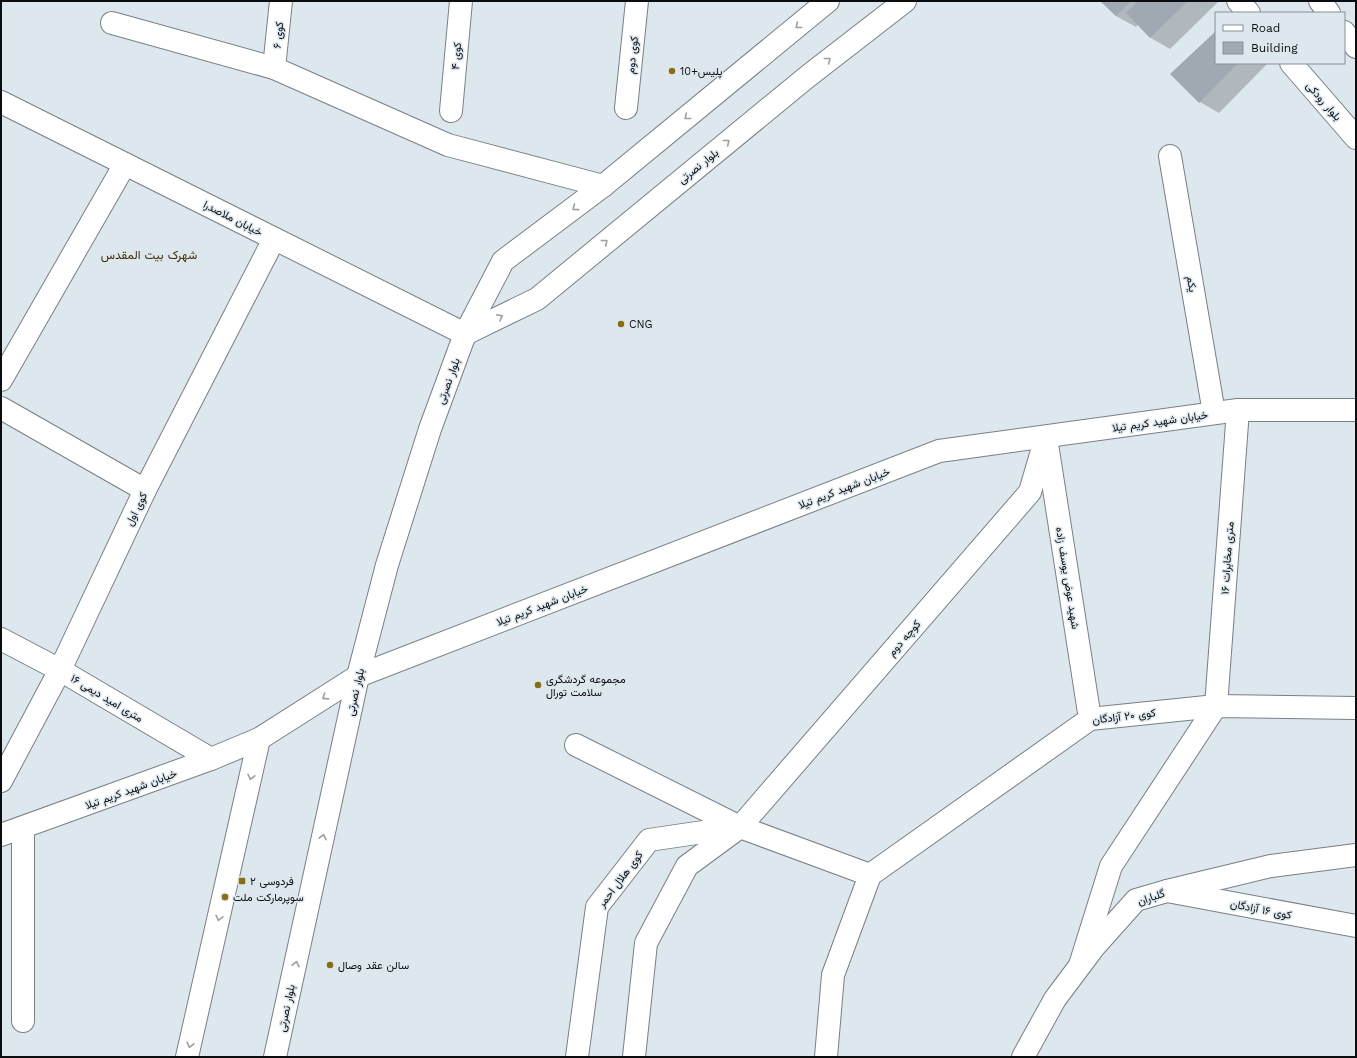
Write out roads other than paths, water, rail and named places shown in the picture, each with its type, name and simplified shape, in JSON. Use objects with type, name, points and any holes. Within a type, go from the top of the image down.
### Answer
[{"type":"street","name":"کوی ۶","points":[[274,68],[282,1]]},
{"type":"street","name":"کوی ۴","points":[[451,111],[461,1]]},
{"type":"street","name":"کوی دوم","points":[[626,108],[637,1]]},
{"type":"street","name":"بلوار نصرتی","points":[[275,1057],[358,676],[387,565],[412,482],[465,334],[503,261],[603,186],[828,1]]},
{"type":"street","name":"بلوار نصرتی","points":[[465,334],[537,298],[801,82],[905,1]]},
{"type":"street","points":[[1238,1],[1248,12]]},
{"type":"street","points":[[1320,1],[1328,12]]},
{"type":"street","points":[[112,23],[274,68],[448,146],[603,186]]},
{"type":"street","points":[[1345,33],[1356,47]]},
{"type":"street","name":"بلوار رودکی","points":[[1292,64],[1356,138]]},
{"type":"street","name":"خیابان ملاصدرا","points":[[1,102],[465,334]]},
{"type":"street","name":"یکم","points":[[1170,156],[1214,413]]},
{"type":"street","points":[[1,380],[125,164]]},
{"type":"street","name":"کوی اول","points":[[1,781],[60,670],[146,490],[274,239]]},
{"type":"street","points":[[1,408],[146,490]]},
{"type":"street","name":"خیابان شهید کریم تیلا","points":[[1,835],[210,759],[259,739],[358,676],[939,451],[1238,410],[1356,410]]},
{"type":"street","name":"۱۶ متری مخابرات","points":[[1216,706],[1238,410]]},
{"type":"street","name":"شهید عوض یوسف زاده","points":[[1046,437],[1090,718]]},
{"type":"street","name":"کوچه دوم","points":[[634,1057],[646,943],[687,866],[740,827],[1030,492],[1046,437]]},
{"type":"street","name":"۱۶ متری امید دیمی","points":[[1,640],[60,670],[210,759]]},
{"type":"street","points":[[1080,966],[1111,866],[1216,706]]},
{"type":"street","name":"کوی ۲۰ آزادگان","points":[[870,875],[1090,718],[1216,706],[1356,708]]},
{"type":"street","points":[[187,1057],[259,739]]},
{"type":"street","points":[[576,744],[740,827],[870,875],[833,975],[826,1057]]},
{"type":"street","name":"کوی هلال احمر","points":[[577,1057],[597,907],[650,840],[740,827]]},
{"type":"street","points":[[23,828],[23,1021]]},
{"type":"street","name":"گلباران","points":[[1023,1057],[1055,999],[1094,947],[1136,900],[1271,866],[1356,855]]},
{"type":"street","name":"کوی ۱۶ آزادگان","points":[[1167,891],[1356,926]]},
{"type":"place","name":"پلیس+10","points":[[672,71]]},
{"type":"place","name":"CNG","points":[[621,324]]},
{"type":"place","name":"مجموعه گردشگری سلامت تورال","points":[[538,685]]},
{"type":"place","name":"فردوسی ۲","points":[[242,881]]},
{"type":"place","name":"سوپرمارکت ملت","points":[[225,897]]},
{"type":"place","name":"سالن عقد وصال","points":[[330,965]]},
{"type":"district","name":"شهرک بیت المقدس","points":[[149,255]]}]
